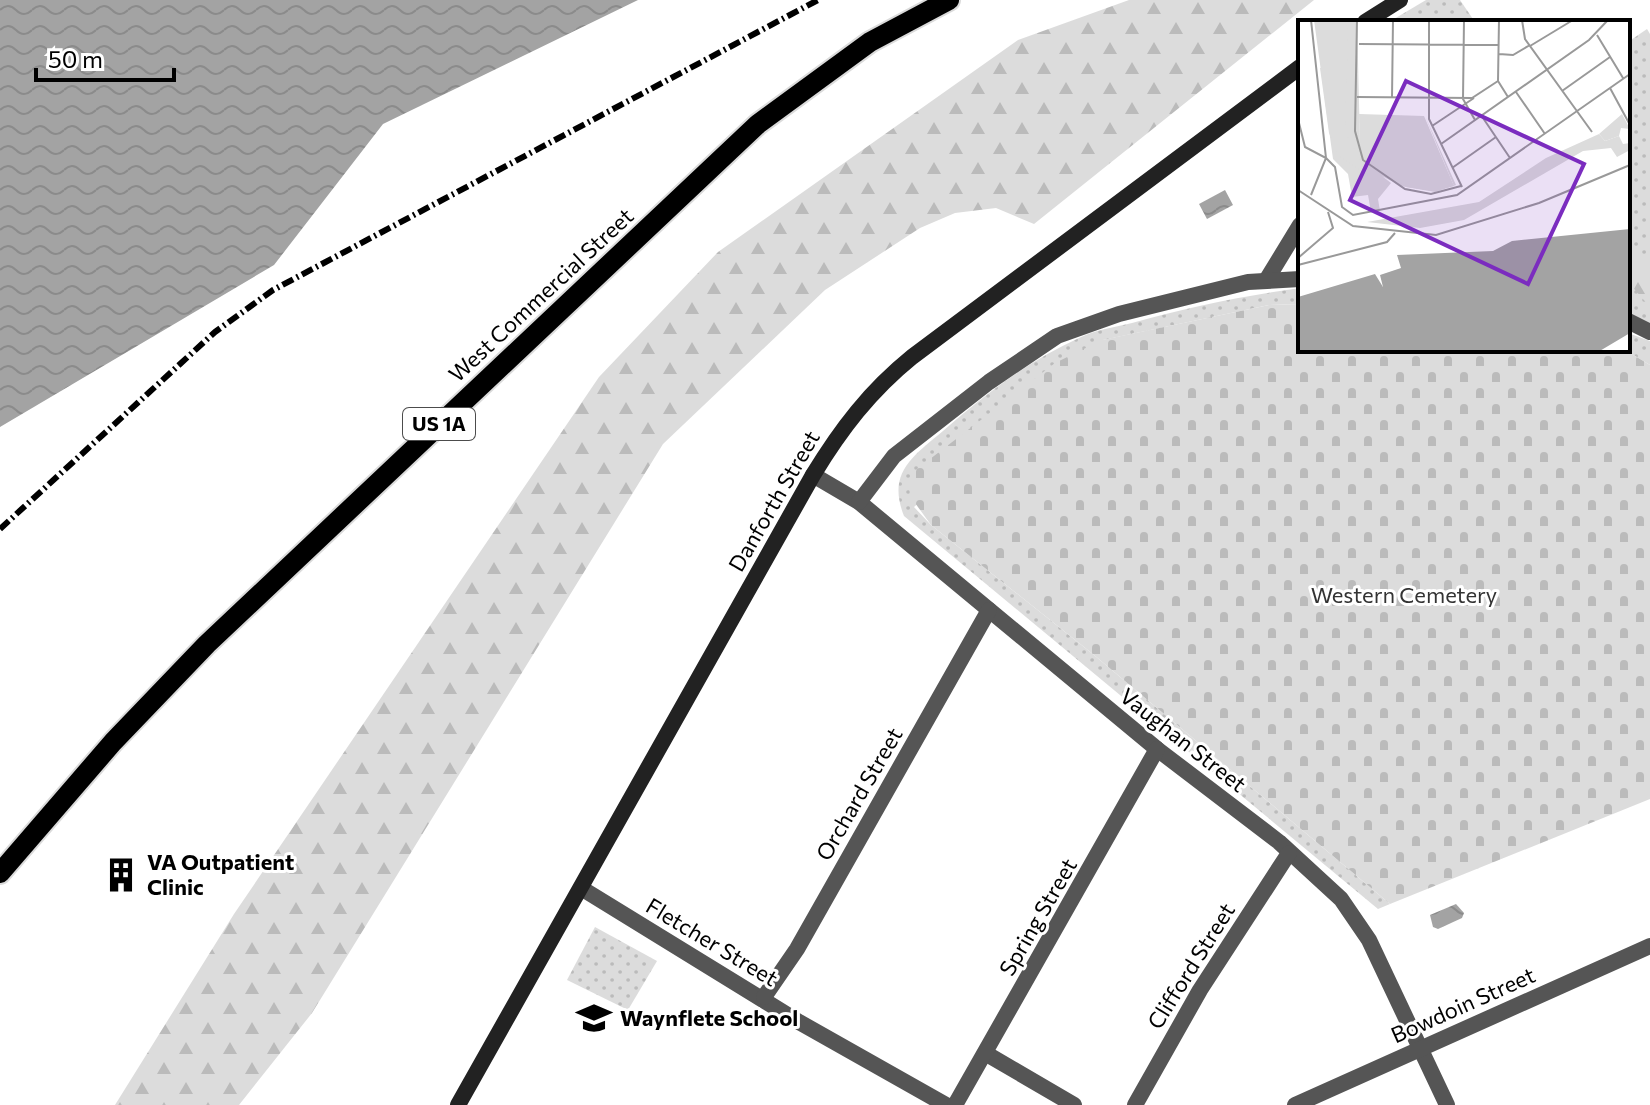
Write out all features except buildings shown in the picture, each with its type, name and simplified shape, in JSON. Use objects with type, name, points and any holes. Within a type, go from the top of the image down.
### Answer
[{"type":"main road","name":"West Commercial Street","points":[[0,873],[113,742],[207,644],[758,124],[870,42],[949,0]]},
{"type":"street","points":[[1368,20],[1400,0]]},
{"type":"street","name":"Danforth Street","points":[[458,1105],[813,475],[851,417],[900,366],[1298,68]]},
{"type":"street","points":[[1267,279],[1298,228]]},
{"type":"street","points":[[859,502],[894,456],[999,374],[1057,336],[1119,314],[1267,279],[1298,279]]},
{"type":"street","points":[[1630,322],[1650,332]]},
{"type":"street","name":"Vaughan Street","points":[[813,475],[859,502],[1157,749],[1289,853],[1341,899],[1369,940],[1447,1105]]},
{"type":"street","name":"Orchard Street","points":[[764,997],[797,949],[989,610]]},
{"type":"street","name":"Spring Street","points":[[955,1105],[1157,749]]},
{"type":"street","name":"Clifford Street","points":[[1135,1105],[1200,990],[1289,853]]},
{"type":"street","name":"Fletcher Street","points":[[581,888],[764,997],[799,1022],[946,1105]]},
{"type":"street","name":"Bowdoin Street","points":[[1295,1105],[1650,946]]},
{"type":"street","points":[[985,1053],[1074,1105]]},
{"type":"green space","points":[[1129,0],[1314,0],[1034,224],[996,208],[955,213],[920,228],[825,290],[663,444],[312,1013],[239,1105],[115,1105],[234,914],[599,377],[718,252],[1018,40]]},
{"type":"green space","points":[[1426,0],[1460,0],[1474,20],[1392,20]]},
{"type":"green space","points":[[1647,29],[1650,34],[1650,332],[1630,322],[1630,41]]},
{"type":"green space","points":[[1630,254],[1650,255],[1650,307],[1630,284]]},
{"type":"green space","points":[[1298,288],[1298,304],[1269,305],[1103,340],[914,507],[931,525],[1094,655],[1390,904],[1378,909],[904,516],[900,501],[901,477],[921,449],[1024,368],[1092,333],[1237,298]]},
{"type":"green space","name":"Western Cemetery","points":[[1298,304],[1298,352],[1628,352],[1650,365],[1650,799],[1390,904],[1094,655],[931,525],[910,496],[909,482],[917,469],[1055,363],[1102,340],[1269,305]]},
{"type":"green space","points":[[1630,334],[1650,341],[1650,365],[1628,352]]},
{"type":"green space","points":[[595,927],[657,961],[628,1010],[567,980]]},
{"type":"water","points":[[0,0],[638,0],[383,124],[274,265],[0,427]]},
{"type":"water","points":[[1225,190],[1233,205],[1207,219],[1199,204]]},
{"type":"water","points":[[1456,904],[1464,913],[1462,918],[1438,929],[1433,927],[1430,915]]},
{"type":"railway","points":[[0,529],[215,332],[273,290],[818,0]]},
{"type":"place","name":"VA Outpatient Clinic","points":[[121,875]]},
{"type":"place","name":"Waynflete School","points":[[594,1018]]}]
